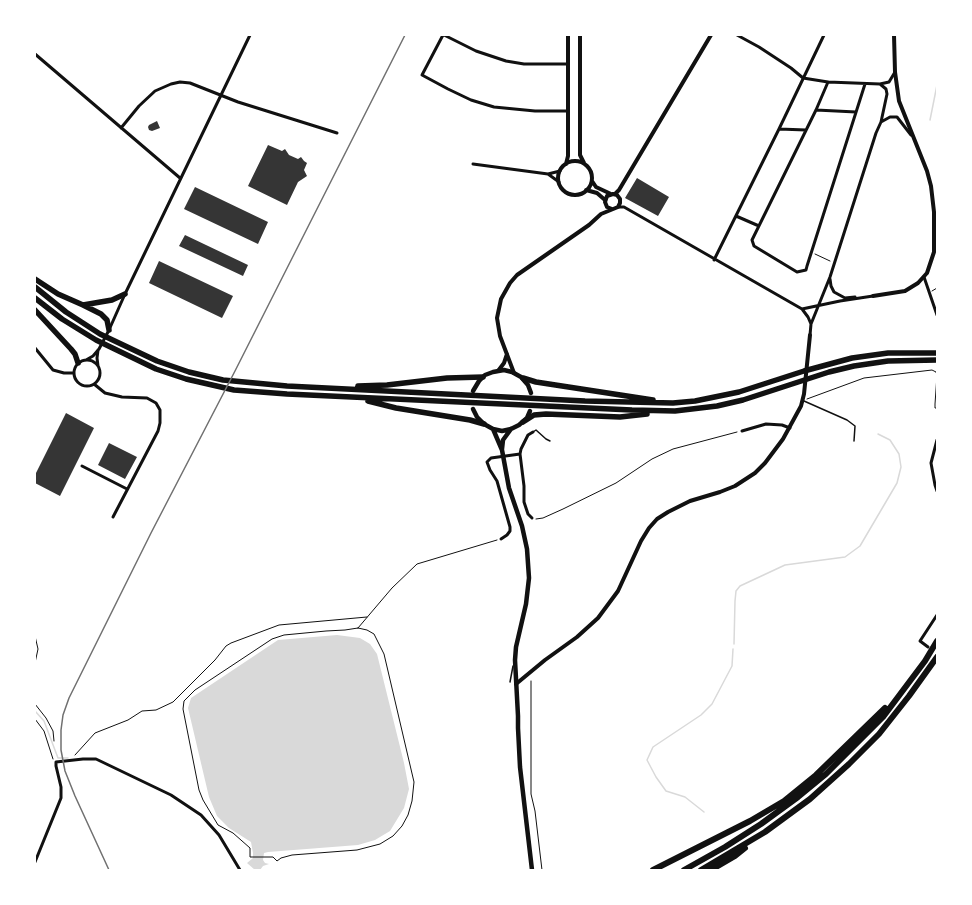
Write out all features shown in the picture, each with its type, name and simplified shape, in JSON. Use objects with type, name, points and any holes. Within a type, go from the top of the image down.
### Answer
[{"type":"highway","points":[[35,279],[58,294],[100,314],[108,320],[109,330]]},
{"type":"highway","points":[[35,287],[66,312],[100,334],[157,362],[188,372],[237,382],[585,401],[673,403],[694,401],[740,392],[804,371],[852,358],[888,353],[937,353]]},
{"type":"highway","points":[[83,305],[112,300],[124,294]]},
{"type":"highway","points":[[35,298],[62,319],[108,347],[156,369],[186,379],[234,390],[352,398],[675,411]]},
{"type":"highway","points":[[35,310],[71,349],[78,363]]},
{"type":"highway","points":[[523,422],[534,415],[546,414],[620,416],[717,406],[743,400],[829,372],[854,366],[888,361],[937,360]]},
{"type":"highway","points":[[331,388],[388,385],[447,378],[483,377]]},
{"type":"highway","points":[[523,378],[536,382],[584,390],[673,403]]},
{"type":"highway","points":[[352,398],[396,408],[470,420],[484,424]]},
{"type":"highway","points":[[684,870],[725,848],[761,824],[826,774],[883,717],[937,641]]},
{"type":"highway","points":[[711,870],[735,856],[810,799],[849,764],[879,734],[937,657]]},
{"type":"highway","points":[[653,870],[750,821],[784,801],[816,775],[903,690]]},
{"type":"highway","points":[[701,870],[765,832]]},
{"type":"main road","points":[[473,391],[483,377],[498,370],[514,373],[523,378],[531,393]]},
{"type":"main road","points":[[473,409],[477,417],[484,424],[493,429],[502,431],[511,429],[523,422],[530,411]]},
{"type":"main road","points":[[493,429],[502,450],[509,488],[522,526],[527,549],[530,578],[526,604],[516,647],[515,660],[520,767],[531,869]]},
{"type":"main road","points":[[502,450],[503,440],[511,429]]},
{"type":"street","points":[[99,349],[97,358],[100,377],[94,384],[86,387],[79,384],[75,380],[75,368],[78,363],[93,356],[99,349],[109,330],[124,294],[250,35]]},
{"type":"street","points":[[568,64],[524,64],[506,62],[476,51],[444,35],[422,75],[471,100],[494,107],[535,111],[568,110]]},
{"type":"street","points":[[473,164],[548,174],[560,171],[566,164],[568,156],[568,35]]},
{"type":"street","points":[[580,35],[580,155],[584,164],[591,171],[592,181],[596,186],[620,198],[619,206]]},
{"type":"street","points":[[601,214],[607,196],[618,190],[711,35]]},
{"type":"street","points":[[737,35],[759,47],[791,68],[803,78],[828,82],[880,84],[889,82],[895,72]]},
{"type":"street","points":[[714,260],[824,35]]},
{"type":"street","points":[[802,310],[840,301],[905,291],[918,284],[931,265],[934,256],[934,212],[932,192],[927,171],[898,101],[895,72],[894,35]]},
{"type":"street","points":[[35,54],[180,178]]},
{"type":"street","points":[[121,128],[139,106],[156,91],[171,84],[180,82],[190,83],[221,97],[337,133]]},
{"type":"street","points":[[828,82],[816,110],[752,240],[754,246],[797,272],[806,270],[865,84]]},
{"type":"street","points":[[516,684],[545,660],[577,637],[598,618],[618,592],[641,541],[649,528],[657,520],[668,512],[690,501],[735,486],[751,476],[766,463],[790,428],[798,412],[804,394],[811,324],[835,263],[881,122],[887,94],[886,89],[880,84]]},
{"type":"street","points":[[816,110],[856,112]]},
{"type":"street","points":[[881,122],[890,117],[897,117],[913,136]]},
{"type":"street","points":[[779,129],[806,130]]},
{"type":"street","points":[[566,164],[574,161],[584,164]]},
{"type":"street","points":[[559,182],[560,171]]},
{"type":"street","points":[[548,174],[559,182],[564,190],[570,193],[579,194],[586,190],[592,181]]},
{"type":"street","points":[[586,190],[597,193],[605,202],[607,207],[612,210]]},
{"type":"street","points":[[514,373],[508,353],[500,336],[497,318],[501,299],[510,283],[517,275],[589,225],[601,214],[619,206],[624,207],[802,310],[808,317],[811,324]]},
{"type":"street","points":[[736,216],[759,226]]},
{"type":"street","points":[[830,277],[833,291],[838,295],[845,298],[873,296]]},
{"type":"street","points":[[924,277],[937,315]]},
{"type":"street","points":[[35,348],[53,370],[64,374],[74,373]]},
{"type":"street","points":[[498,370],[504,363],[508,353]]},
{"type":"street","points":[[86,360],[92,361],[98,366]]},
{"type":"street","points":[[94,384],[105,393],[122,397],[135,396],[147,398],[156,403],[160,410],[160,424],[158,431],[113,517]]},
{"type":"street","points":[[742,431],[766,424],[782,425],[790,428]]},
{"type":"street","points":[[532,518],[528,514],[524,502],[524,486],[520,454],[528,435],[533,432]]},
{"type":"street","points":[[937,440],[931,463],[934,485],[937,491]]},
{"type":"street","points":[[501,539],[510,531],[510,527],[497,481],[487,465],[488,460],[491,458],[520,454]]},
{"type":"street","points":[[82,466],[127,489]]},
{"type":"street","points":[[928,647],[920,641],[937,615]]},
{"type":"street","points":[[35,862],[61,798],[61,787],[56,766],[57,762],[96,759],[171,795],[201,814],[219,836],[240,870]]},
{"type":"lane","points":[[802,400],[847,420],[855,426],[854,441]]},
{"type":"lane","points":[[533,432],[536,430],[546,440],[550,441]]},
{"type":"lane","points":[[510,682],[515,660]]},
{"type":"path","points":[[811,252],[835,263]]},
{"type":"path","points":[[802,400],[864,378],[932,370],[936,372],[937,375],[935,408],[937,408]]},
{"type":"path","points":[[532,518],[543,518],[563,509],[616,483],[652,459],[673,449],[742,431]]},
{"type":"path","points":[[358,628],[367,630],[374,634],[384,654],[414,782],[412,802],[408,815],[402,826],[393,836],[380,844],[357,850],[292,855],[281,858],[277,861],[273,857],[250,856],[250,848],[233,833],[218,825],[203,800],[199,790],[183,709],[184,701],[195,690],[272,639],[284,635],[358,628],[392,588],[417,564],[501,539]]},
{"type":"path","points":[[70,760],[95,733],[128,720],[142,711],[156,710],[173,702],[215,660],[226,646],[279,624],[366,617]]},
{"type":"path","points":[[35,636],[38,649],[35,663]]},
{"type":"path","points":[[531,681],[531,794],[535,811],[542,870]]},
{"type":"path","points":[[35,704],[46,718],[53,731],[54,741]]},
{"type":"path","points":[[35,719],[44,731],[53,758],[57,762]]},
{"type":"shaded area","points":[[337,635],[360,638],[370,644],[377,654],[409,789],[404,808],[390,831],[375,840],[358,845],[264,853],[263,860],[265,863],[269,864],[263,866],[260,870],[255,870],[247,863],[253,858],[251,842],[229,828],[217,816],[209,797],[188,708],[191,698],[278,640]]},
{"type":"building","points":[[157,121],[160,128],[152,131],[149,130],[149,125]]},
{"type":"building","points":[[268,145],[282,151],[285,149],[289,155],[298,159],[301,157],[307,163],[304,170],[307,176],[298,182],[287,205],[248,186]]},
{"type":"building","points":[[637,178],[669,197],[658,216],[625,198]]},
{"type":"building","points":[[195,187],[268,222],[258,244],[184,209]]},
{"type":"building","points":[[185,235],[248,265],[243,276],[179,246]]},
{"type":"building","points":[[159,261],[233,296],[222,318],[149,283]]},
{"type":"building","points":[[66,413],[94,428],[60,496],[35,483],[35,475]]},
{"type":"building","points":[[109,443],[137,457],[125,479],[98,465]]},
{"type":"waterway","points":[[930,120],[937,85]]},
{"type":"waterway","points":[[734,644],[736,591],[740,586],[785,565],[845,557],[860,546],[897,483],[901,467],[899,454],[890,440],[878,434]]},
{"type":"waterway","points":[[704,812],[685,797],[666,791],[656,777],[647,760],[653,747],[701,715],[712,704],[732,666],[733,649]]},
{"type":"waterway","points":[[35,711],[44,721],[58,758],[68,758]]},
{"type":"railway","points":[[109,870],[65,771],[61,750],[61,730],[63,715],[69,698],[151,533],[235,371],[405,35]]}]
